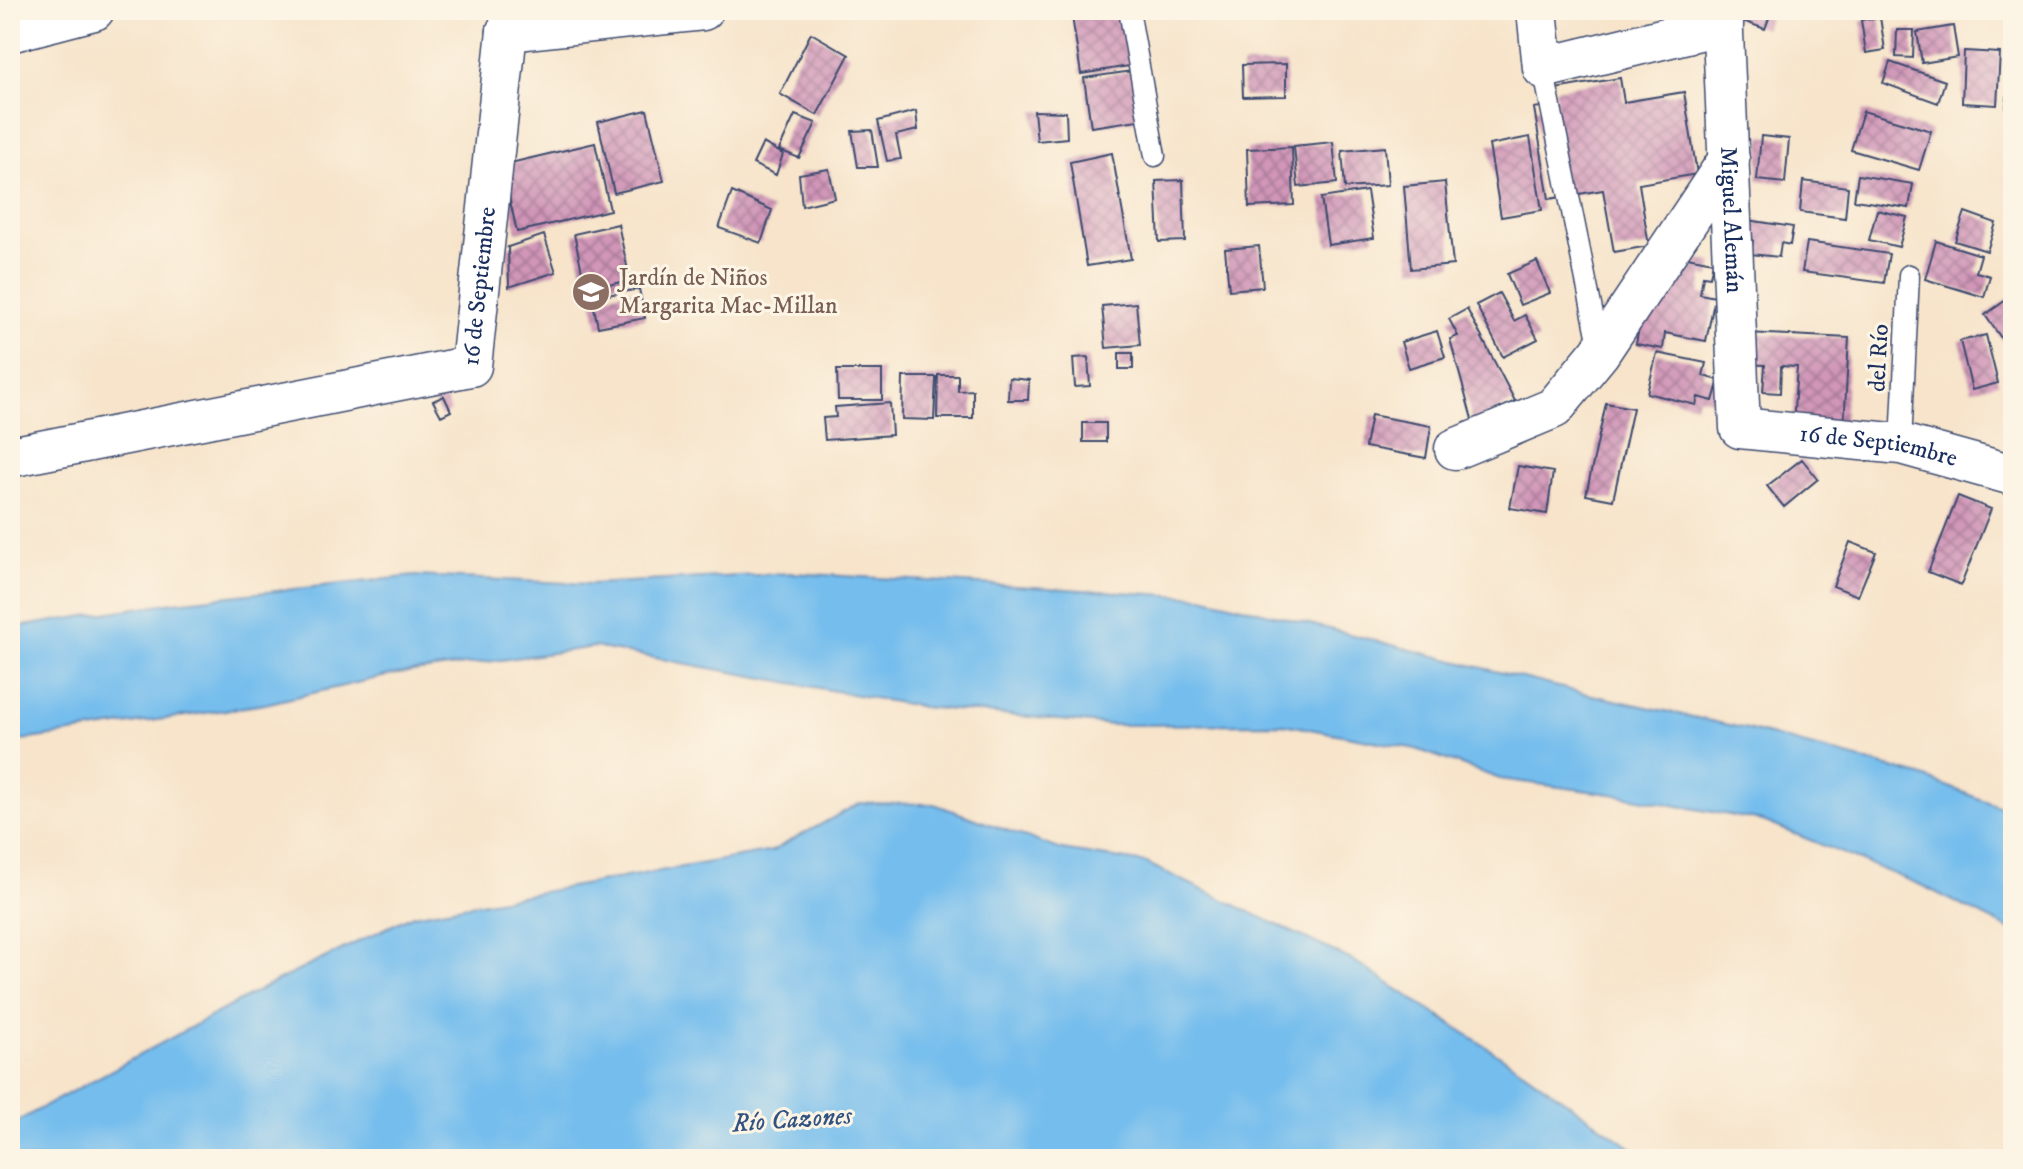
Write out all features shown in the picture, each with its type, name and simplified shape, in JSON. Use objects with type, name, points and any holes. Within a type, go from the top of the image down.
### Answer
[{"type":"street","points":[[10,32],[94,10]]},
{"type":"street","name":"16 de Septiembre","points":[[10,457],[471,366],[497,21],[703,10]]},
{"type":"street","points":[[1537,10],[1543,68],[1722,17]]},
{"type":"street","name":"Miguel Alemán","points":[[1722,17],[1740,428]]},
{"type":"street","points":[[1455,449],[1554,408],[1600,352],[1729,159]]},
{"type":"street","name":"16 de Septiembre","points":[[1740,428],[1901,444],[2013,475]]},
{"type":"lane","points":[[1129,10],[1155,156]]},
{"type":"lane","points":[[1543,68],[1600,352]]},
{"type":"lane","name":"del Río","points":[[1901,444],[1909,275]]},
{"type":"water","points":[[793,573],[1203,597],[1574,691],[1747,729],[1921,776],[2013,812],[2013,931],[1923,886],[1763,821],[1611,794],[1500,779],[1416,749],[1283,724],[1112,725],[922,707],[595,647],[391,675],[265,704],[10,742],[10,628],[174,602],[415,576],[590,584]]},
{"type":"water","name":"Río Cazones","points":[[860,803],[934,804],[1062,850],[1146,863],[1354,961],[1525,1072],[1647,1159],[10,1159],[10,1125],[267,986],[413,915],[772,851]]},
{"type":"building","points":[[1071,10],[1126,10],[1135,65],[1081,74]]},
{"type":"building","points":[[1731,10],[1772,10],[1765,29],[1729,16]]},
{"type":"building","points":[[1880,17],[1885,50],[1866,53],[1861,20]]},
{"type":"building","points":[[1953,26],[1958,57],[1922,63],[1917,32]]},
{"type":"building","points":[[1897,30],[1914,30],[1913,58],[1896,57]]},
{"type":"building","points":[[811,33],[849,55],[817,115],[780,94]]},
{"type":"building","points":[[1964,51],[2000,53],[1997,105],[1962,103]]},
{"type":"building","points":[[2013,59],[2013,111],[2006,110]]},
{"type":"building","points":[[1890,62],[1945,81],[1938,103],[1883,83]]},
{"type":"building","points":[[1286,64],[1286,96],[1243,97],[1242,65]]},
{"type":"building","points":[[1139,70],[1145,119],[1091,127],[1084,78]]},
{"type":"building","points":[[1620,78],[1624,102],[1684,92],[1697,174],[1639,184],[1649,246],[1614,252],[1603,190],[1549,199],[1534,108],[1557,104],[1555,89]]},
{"type":"building","points":[[647,110],[664,181],[614,193],[598,122]]},
{"type":"building","points":[[916,111],[918,130],[896,135],[901,159],[887,161],[878,121]]},
{"type":"building","points":[[1034,111],[1066,112],[1067,138],[1037,141]]},
{"type":"building","points":[[1863,111],[1931,131],[1919,170],[1851,150]]},
{"type":"building","points":[[795,115],[816,123],[799,158],[779,150]]},
{"type":"building","points":[[872,130],[878,167],[858,167],[852,131]]},
{"type":"building","points":[[1761,136],[1789,139],[1785,183],[1757,180]]},
{"type":"building","points":[[1530,137],[1542,210],[1501,217],[1489,145]]},
{"type":"building","points":[[1333,142],[1337,183],[1298,187],[1294,146]]},
{"type":"building","points":[[595,143],[610,210],[517,232],[502,165]]},
{"type":"building","points":[[763,143],[783,154],[776,175],[753,164]]},
{"type":"building","points":[[1292,147],[1294,205],[1249,207],[1247,149]]},
{"type":"building","points":[[1385,147],[1388,185],[1345,188],[1342,151]]},
{"type":"building","points":[[1112,153],[1131,259],[1087,266],[1070,162]]},
{"type":"building","points":[[829,169],[835,198],[802,206],[799,174]]},
{"type":"building","points":[[1858,175],[1913,184],[1909,208],[1854,200]]},
{"type":"building","points":[[1183,180],[1185,241],[1159,242],[1156,181]]},
{"type":"building","points":[[1803,181],[1848,187],[1845,218],[1800,212]]},
{"type":"building","points":[[1445,182],[1453,265],[1411,269],[1404,186]]},
{"type":"building","points":[[1367,191],[1374,238],[1328,245],[1321,198]]},
{"type":"building","points":[[732,192],[772,210],[761,243],[719,228]]},
{"type":"building","points":[[1877,210],[1907,217],[1899,247],[1869,240]]},
{"type":"building","points":[[1965,212],[1996,223],[1987,251],[1955,241]]},
{"type":"building","points":[[1741,219],[1793,227],[1790,245],[1781,243],[1779,257],[1751,254],[1753,240],[1738,237]]},
{"type":"building","points":[[618,224],[630,280],[586,290],[574,234]]},
{"type":"building","points":[[544,235],[556,272],[509,287],[508,247]]},
{"type":"building","points":[[1936,241],[1981,255],[1976,272],[1990,276],[1984,297],[1925,279]]},
{"type":"building","points":[[1807,242],[1889,254],[1884,283],[1802,272]]},
{"type":"building","points":[[1259,246],[1263,287],[1229,290],[1225,249]]},
{"type":"building","points":[[1672,254],[1713,262],[1710,277],[1703,276],[1700,294],[1715,297],[1706,341],[1665,333],[1663,349],[1636,344],[1647,284]]},
{"type":"building","points":[[1537,261],[1550,293],[1520,305],[1507,274]]},
{"type":"building","points":[[639,289],[645,318],[598,327],[592,298]]},
{"type":"building","points":[[1499,293],[1514,321],[1525,315],[1538,339],[1503,357],[1476,305]]},
{"type":"building","points":[[2013,295],[2013,355],[1985,315]]},
{"type":"building","points":[[1136,303],[1140,345],[1106,348],[1102,306]]},
{"type":"building","points":[[1467,309],[1515,401],[1473,423],[1450,339],[1458,336],[1449,319]]},
{"type":"building","points":[[1437,331],[1445,357],[1409,368],[1401,342]]},
{"type":"building","points":[[1746,333],[1849,338],[1844,427],[1793,424],[1797,367],[1781,366],[1780,393],[1763,392],[1765,365],[1744,364]]},
{"type":"building","points":[[1986,335],[1998,383],[1972,390],[1960,341]]},
{"type":"building","points":[[1119,353],[1133,353],[1133,369],[1119,369]]},
{"type":"building","points":[[1657,353],[1706,363],[1703,376],[1719,380],[1713,401],[1698,397],[1696,405],[1647,393]]},
{"type":"building","points":[[1088,357],[1090,386],[1075,387],[1073,358]]},
{"type":"building","points":[[837,370],[882,370],[882,400],[838,400]]},
{"type":"building","points":[[938,375],[958,375],[958,391],[973,390],[973,418],[937,418]]},
{"type":"building","points":[[903,377],[936,377],[934,420],[902,419]]},
{"type":"building","points":[[1009,378],[1029,380],[1028,400],[1008,400]]},
{"type":"building","points":[[444,396],[451,411],[441,416],[433,401]]},
{"type":"building","points":[[890,403],[892,435],[825,440],[823,418],[836,417],[835,407]]},
{"type":"building","points":[[1606,403],[1633,408],[1613,500],[1586,495]]},
{"type":"building","points":[[1371,415],[1431,426],[1426,458],[1365,447]]},
{"type":"building","points":[[1083,423],[1106,423],[1106,442],[1083,442]]},
{"type":"building","points":[[1802,459],[1818,479],[1784,507],[1767,486]]},
{"type":"building","points":[[1518,466],[1553,472],[1547,514],[1510,508]]},
{"type":"building","points":[[1958,496],[1991,509],[1961,585],[1928,572]]},
{"type":"building","points":[[1850,542],[1876,552],[1858,596],[1833,586]]},
{"type":"place","name":"Jardín de Niños Margarita Mac-Millan","points":[[591,292]]}]
